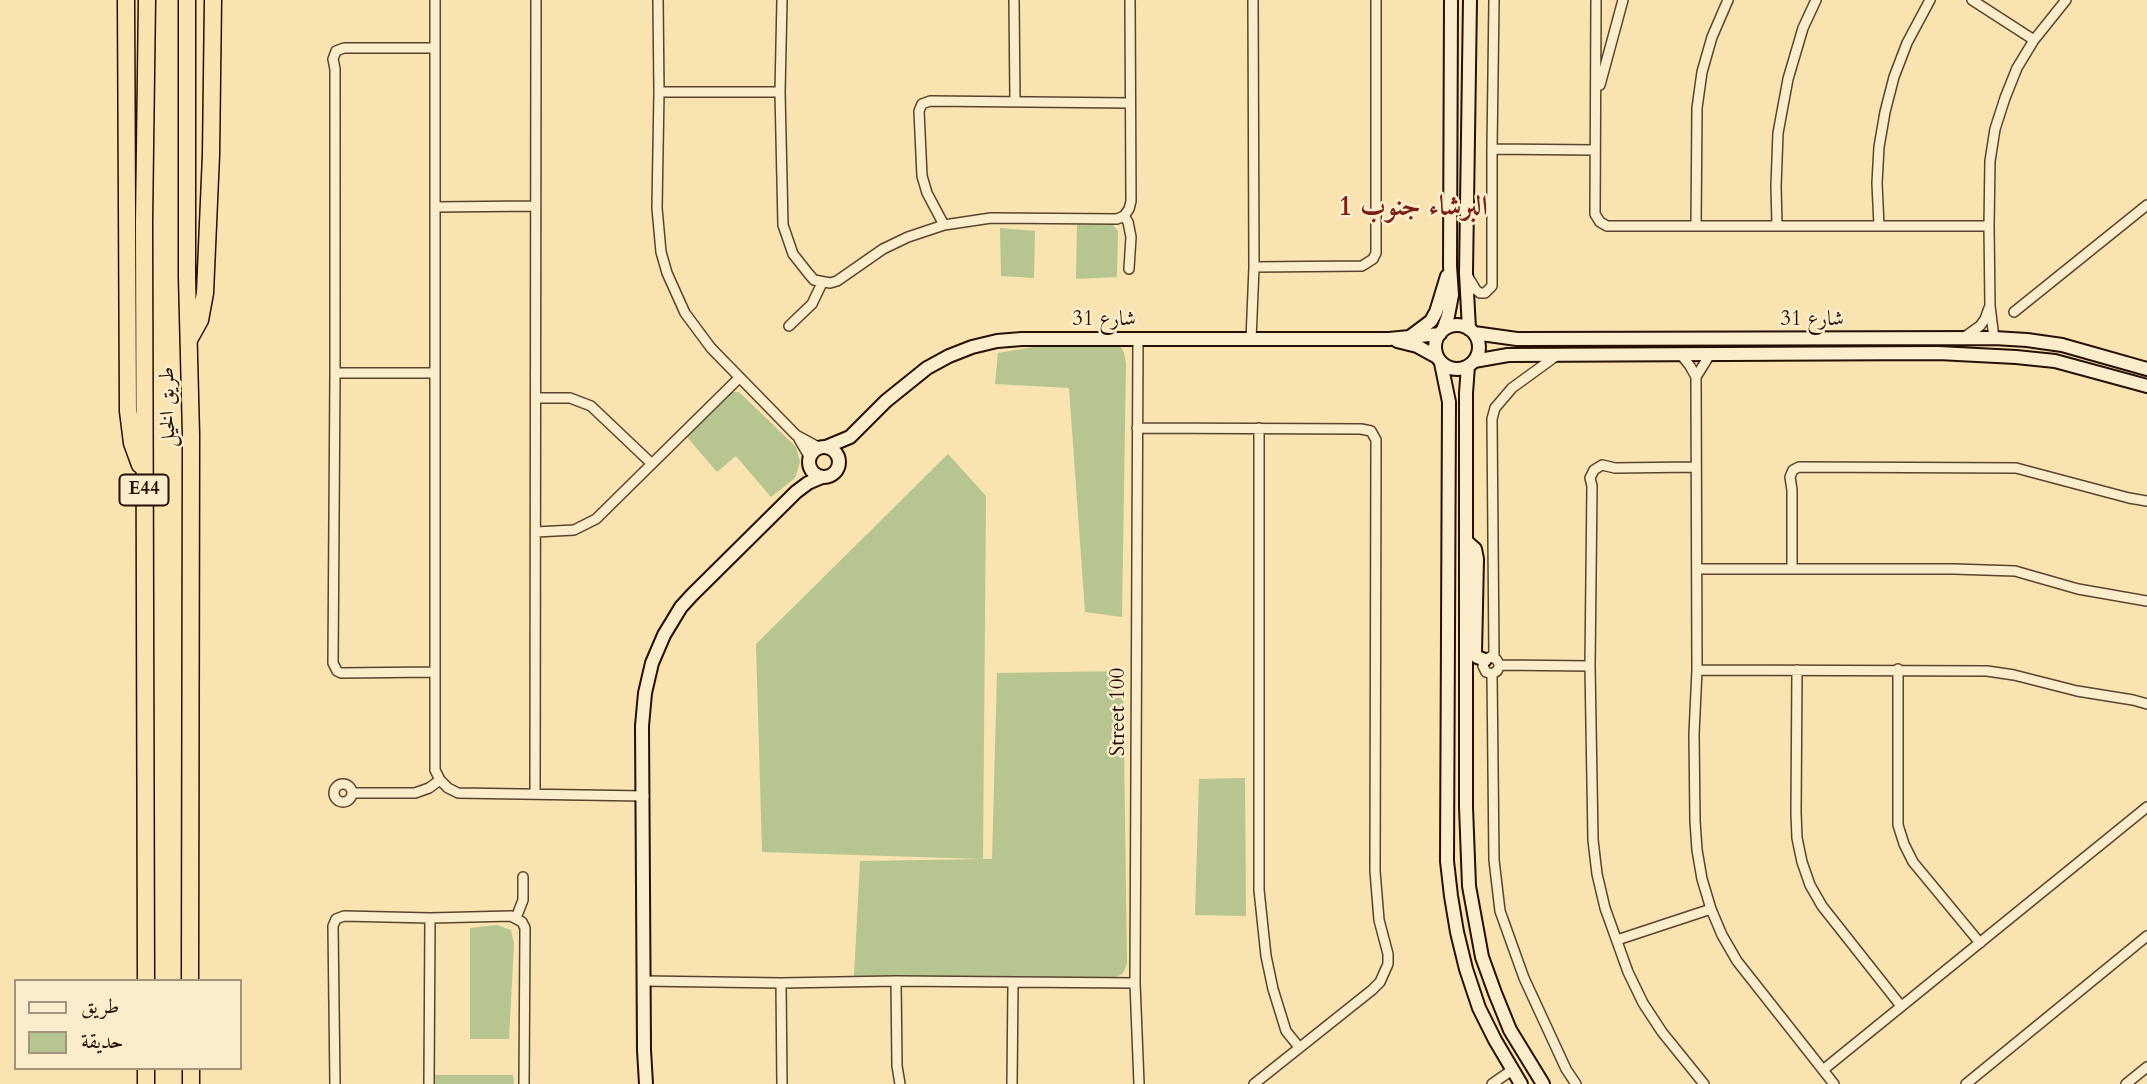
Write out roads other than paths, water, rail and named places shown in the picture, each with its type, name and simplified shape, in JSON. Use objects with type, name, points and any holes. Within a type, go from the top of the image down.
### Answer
[{"type":"highway","points":[[126,0],[128,411],[132,443],[144,473]]},
{"type":"highway","name":"طريق الخيل","points":[[146,979],[144,222],[147,0]]},
{"type":"highway","name":"طريق الخيل","points":[[187,0],[191,512],[190,979]]},
{"type":"highway","points":[[189,340],[200,320],[205,293],[211,155],[213,0]]},
{"type":"street","points":[[435,0],[435,770],[440,780],[458,793],[644,796]]},
{"type":"street","points":[[535,794],[536,0]]},
{"type":"street","points":[[658,0],[658,230],[667,273],[675,294],[697,332],[796,435],[813,473],[822,478]]},
{"type":"street","points":[[782,0],[782,225],[793,254],[814,280],[822,283],[837,281],[883,249],[944,225],[992,218],[1117,219],[1124,216],[1130,201],[1130,0]]},
{"type":"street","points":[[1013,0],[1015,102]]},
{"type":"street","points":[[1251,340],[1254,267],[1253,0]]},
{"type":"street","points":[[1254,267],[1362,266],[1373,259],[1376,246],[1376,0]]},
{"type":"street","points":[[1451,0],[1452,295],[1448,316],[1435,343],[1449,402],[1447,860],[1457,932],[1466,969],[1487,1026],[1521,1084]]},
{"type":"street","points":[[1470,0],[1466,273],[1471,331],[1479,347],[1471,364],[1466,393],[1466,854],[1482,957],[1510,1030],[1543,1084]]},
{"type":"street","points":[[1466,273],[1480,293],[1485,293],[1492,286],[1494,0]]},
{"type":"street","points":[[1596,0],[1595,214],[1600,222],[1616,227],[1989,226]]},
{"type":"street","points":[[1597,100],[1623,0]]},
{"type":"street","points":[[1696,226],[1697,108],[1702,72],[1712,37],[1728,0]]},
{"type":"street","points":[[1777,225],[1778,132],[1788,79],[1803,28],[1816,0]]},
{"type":"street","points":[[1879,226],[1877,183],[1885,112],[1907,43],[1930,0]]},
{"type":"street","points":[[1972,0],[2034,40]]},
{"type":"street","points":[[1938,353],[1987,349],[1992,345],[1990,161],[1996,129],[2017,68],[2034,40],[2066,0]]},
{"type":"street","points":[[434,48],[344,48],[336,51],[333,59],[334,667],[341,673],[434,672]]},
{"type":"street","points":[[659,92],[780,92]]},
{"type":"street","points":[[944,225],[927,193],[922,176],[919,111],[922,104],[1129,103]]},
{"type":"street","points":[[1492,149],[1594,150]]},
{"type":"street","points":[[2014,312],[2147,205]]},
{"type":"street","points":[[435,207],[534,206]]},
{"type":"street","points":[[1124,216],[1130,230],[1129,269]]},
{"type":"street","points":[[1409,337],[1423,328],[1436,312],[1450,266]]},
{"type":"street","points":[[789,326],[812,304],[822,283]]},
{"type":"street","points":[[1959,339],[1980,326],[1990,306]]},
{"type":"street","points":[[1441,332],[1456,325],[1471,331]]},
{"type":"street","name":"شارع 31","points":[[1471,331],[1517,339],[1994,338],[2062,345],[2147,369]]},
{"type":"street","name":"شارع 31","points":[[839,461],[850,437],[886,401],[927,368],[972,347],[997,341],[1390,339],[1441,332]]},
{"type":"street","name":"شارع 31","points":[[1390,339],[1417,346],[1439,360]]},
{"type":"street","name":"Street 100","points":[[1139,340],[1135,983],[1139,1084]]},
{"type":"street","name":"شارع 31","points":[[1471,364],[1508,355],[1938,353],[2055,361],[2147,386]]},
{"type":"street","points":[[1492,674],[1497,671],[1493,661],[1492,419],[1495,408],[1512,388],[1556,356]]},
{"type":"street","points":[[1682,356],[1696,377],[1697,670],[1694,734],[1696,831],[1702,879],[1722,935],[1737,961],[1834,1084]]},
{"type":"street","points":[[1696,377],[1709,356]]},
{"type":"street","points":[[1439,360],[1451,368],[1460,369],[1471,364]]},
{"type":"street","points":[[335,373],[435,373]]},
{"type":"street","points":[[536,532],[574,530],[586,526],[606,510],[739,378]]},
{"type":"street","points":[[536,398],[570,398],[591,406],[651,463]]},
{"type":"street","points":[[1137,428],[1366,429],[1376,440],[1375,871],[1379,920],[1388,964],[1380,983],[1254,1084]]},
{"type":"street","points":[[1259,428],[1260,901],[1266,956],[1273,989],[1286,1031],[1299,1047]]},
{"type":"street","points":[[646,1084],[642,726],[645,693],[652,663],[664,635],[681,607],[796,492],[808,483],[835,472],[839,461],[834,451],[796,435]]},
{"type":"street","name":"شارع 31","points":[[823,448],[850,437]]},
{"type":"street","points":[[796,492],[809,461],[816,450],[823,448]]},
{"type":"street","points":[[1695,467],[1615,468],[1602,465],[1594,470],[1590,478],[1590,666],[1593,840],[1605,908],[1628,972],[1643,1003],[1662,1032],[1704,1084]]},
{"type":"street","points":[[1792,568],[1790,477],[1793,470],[1799,467],[2016,468],[2147,501]]},
{"type":"street","points":[[1466,541],[1475,549],[1476,559],[1477,657],[1493,661],[1590,666]]},
{"type":"street","points":[[1697,569],[2015,571],[2090,592],[2147,601]]},
{"type":"street","points":[[1492,674],[1483,669],[1493,661]]},
{"type":"street","points":[[1898,669],[1898,825],[1913,862],[1980,943]]},
{"type":"street","points":[[1697,670],[1987,671],[2147,704]]},
{"type":"street","points":[[1797,670],[1796,813],[1802,862],[1810,885],[1822,906],[1901,1006]]},
{"type":"street","points":[[1492,674],[1494,860],[1500,911],[1524,978],[1566,1069],[1576,1084]]},
{"type":"street","points":[[352,793],[415,793],[440,780]]},
{"type":"street","points":[[1823,1070],[2147,807]]},
{"type":"street","points":[[516,918],[523,900],[523,877]]},
{"type":"street","points":[[1617,940],[1711,909]]},
{"type":"street","points":[[335,1084],[332,926],[336,919],[344,916],[506,916],[522,922],[524,928],[524,1084]]},
{"type":"street","points":[[429,918],[429,1084]]},
{"type":"street","points":[[1966,1084],[2147,936]]},
{"type":"street","points":[[644,981],[1135,983]]},
{"type":"street","points":[[896,981],[897,1066],[900,1084]]},
{"type":"street","points":[[781,983],[782,1084]]},
{"type":"street","points":[[1012,1084],[1013,983]]},
{"type":"street","points":[[2126,1084],[2147,1067]]},
{"type":"street","points":[[1492,1084],[1513,1070]]},
{"type":"district","name":"البرشاء جنوب 1","points":[[1413,209]]}]
